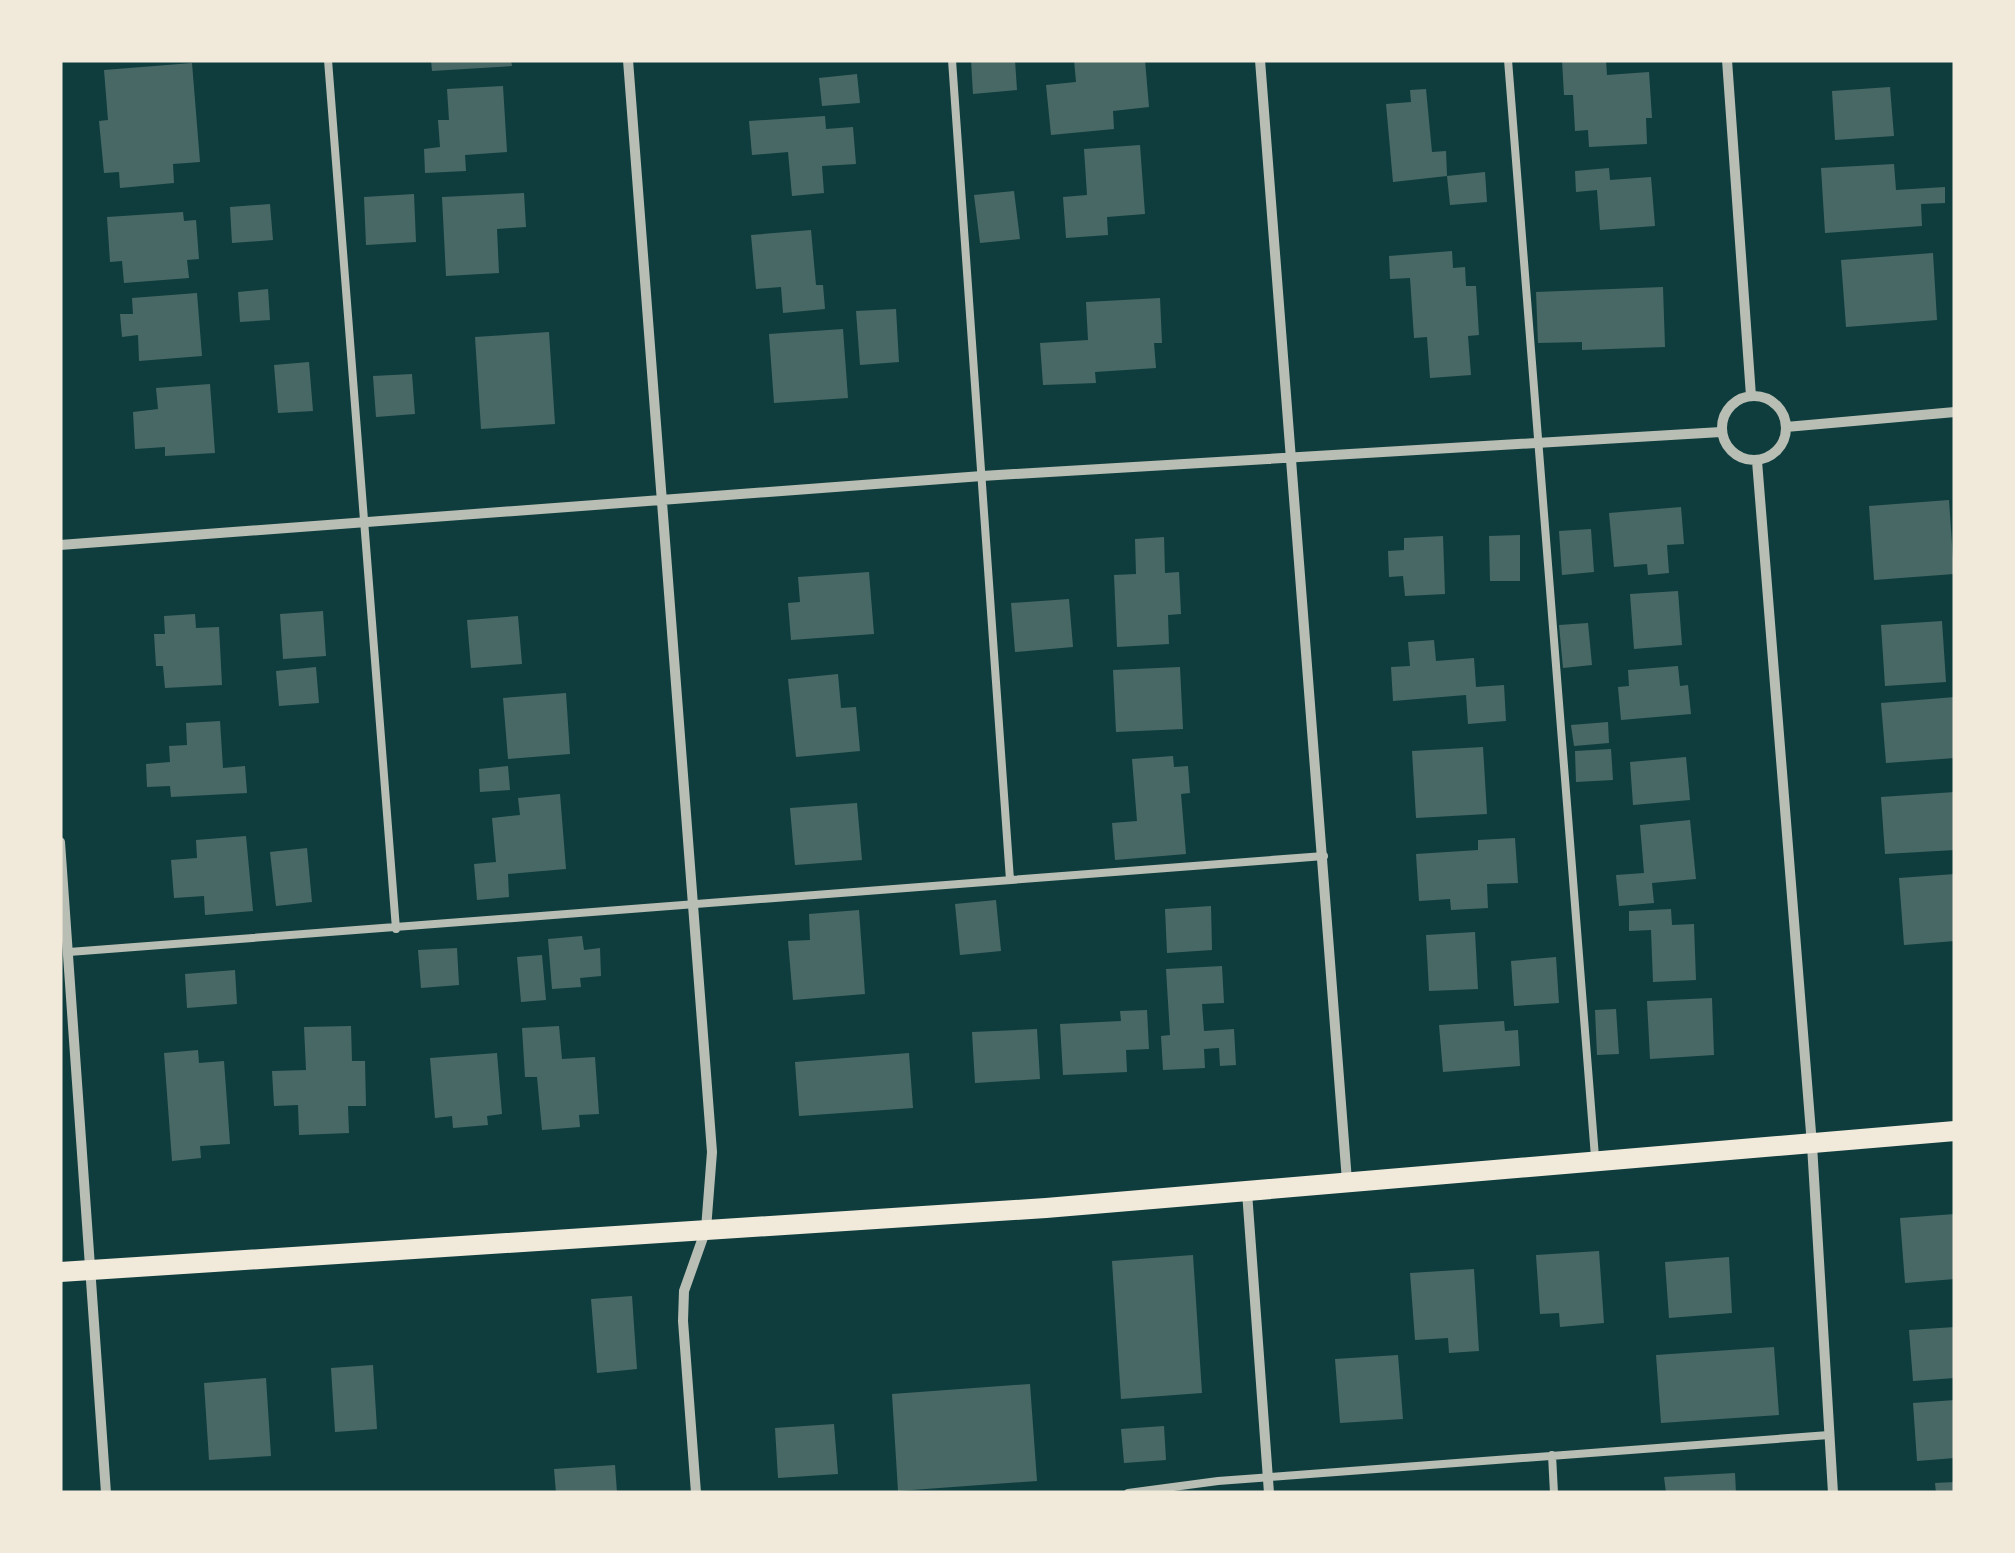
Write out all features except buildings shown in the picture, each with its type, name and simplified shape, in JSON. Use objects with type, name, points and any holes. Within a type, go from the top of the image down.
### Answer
[{"type":"main road","points":[[60,1272],[1247,1190],[1955,1131]]},
{"type":"street","points":[[628,60],[712,1152],[706,1229],[684,1290],[696,1493]]},
{"type":"street","points":[[1260,60],[1347,1182]]},
{"type":"street","points":[[1728,60],[1751,396]]},
{"type":"street","points":[[1751,396],[1774,403],[1786,428],[1782,445],[1758,461],[1732,454],[1722,432],[1729,407],[1751,396]]},
{"type":"street","points":[[1786,428],[1955,412]]},
{"type":"street","points":[[60,545],[982,476],[1291,461],[1722,432]]},
{"type":"street","points":[[1758,461],[1812,1145],[1834,1493]]},
{"type":"street","points":[[60,842],[106,1493]]},
{"type":"street","points":[[1247,1190],[1269,1493]]},
{"type":"lane","points":[[328,60],[396,929]]},
{"type":"lane","points":[[952,60],[1010,880]]},
{"type":"lane","points":[[1508,60],[1595,1162]]},
{"type":"lane","points":[[68,952],[1324,856]]},
{"type":"lane","points":[[1128,1493],[1552,1454],[1829,1435]]},
{"type":"lane","points":[[1552,1454],[1554,1493]]}]
